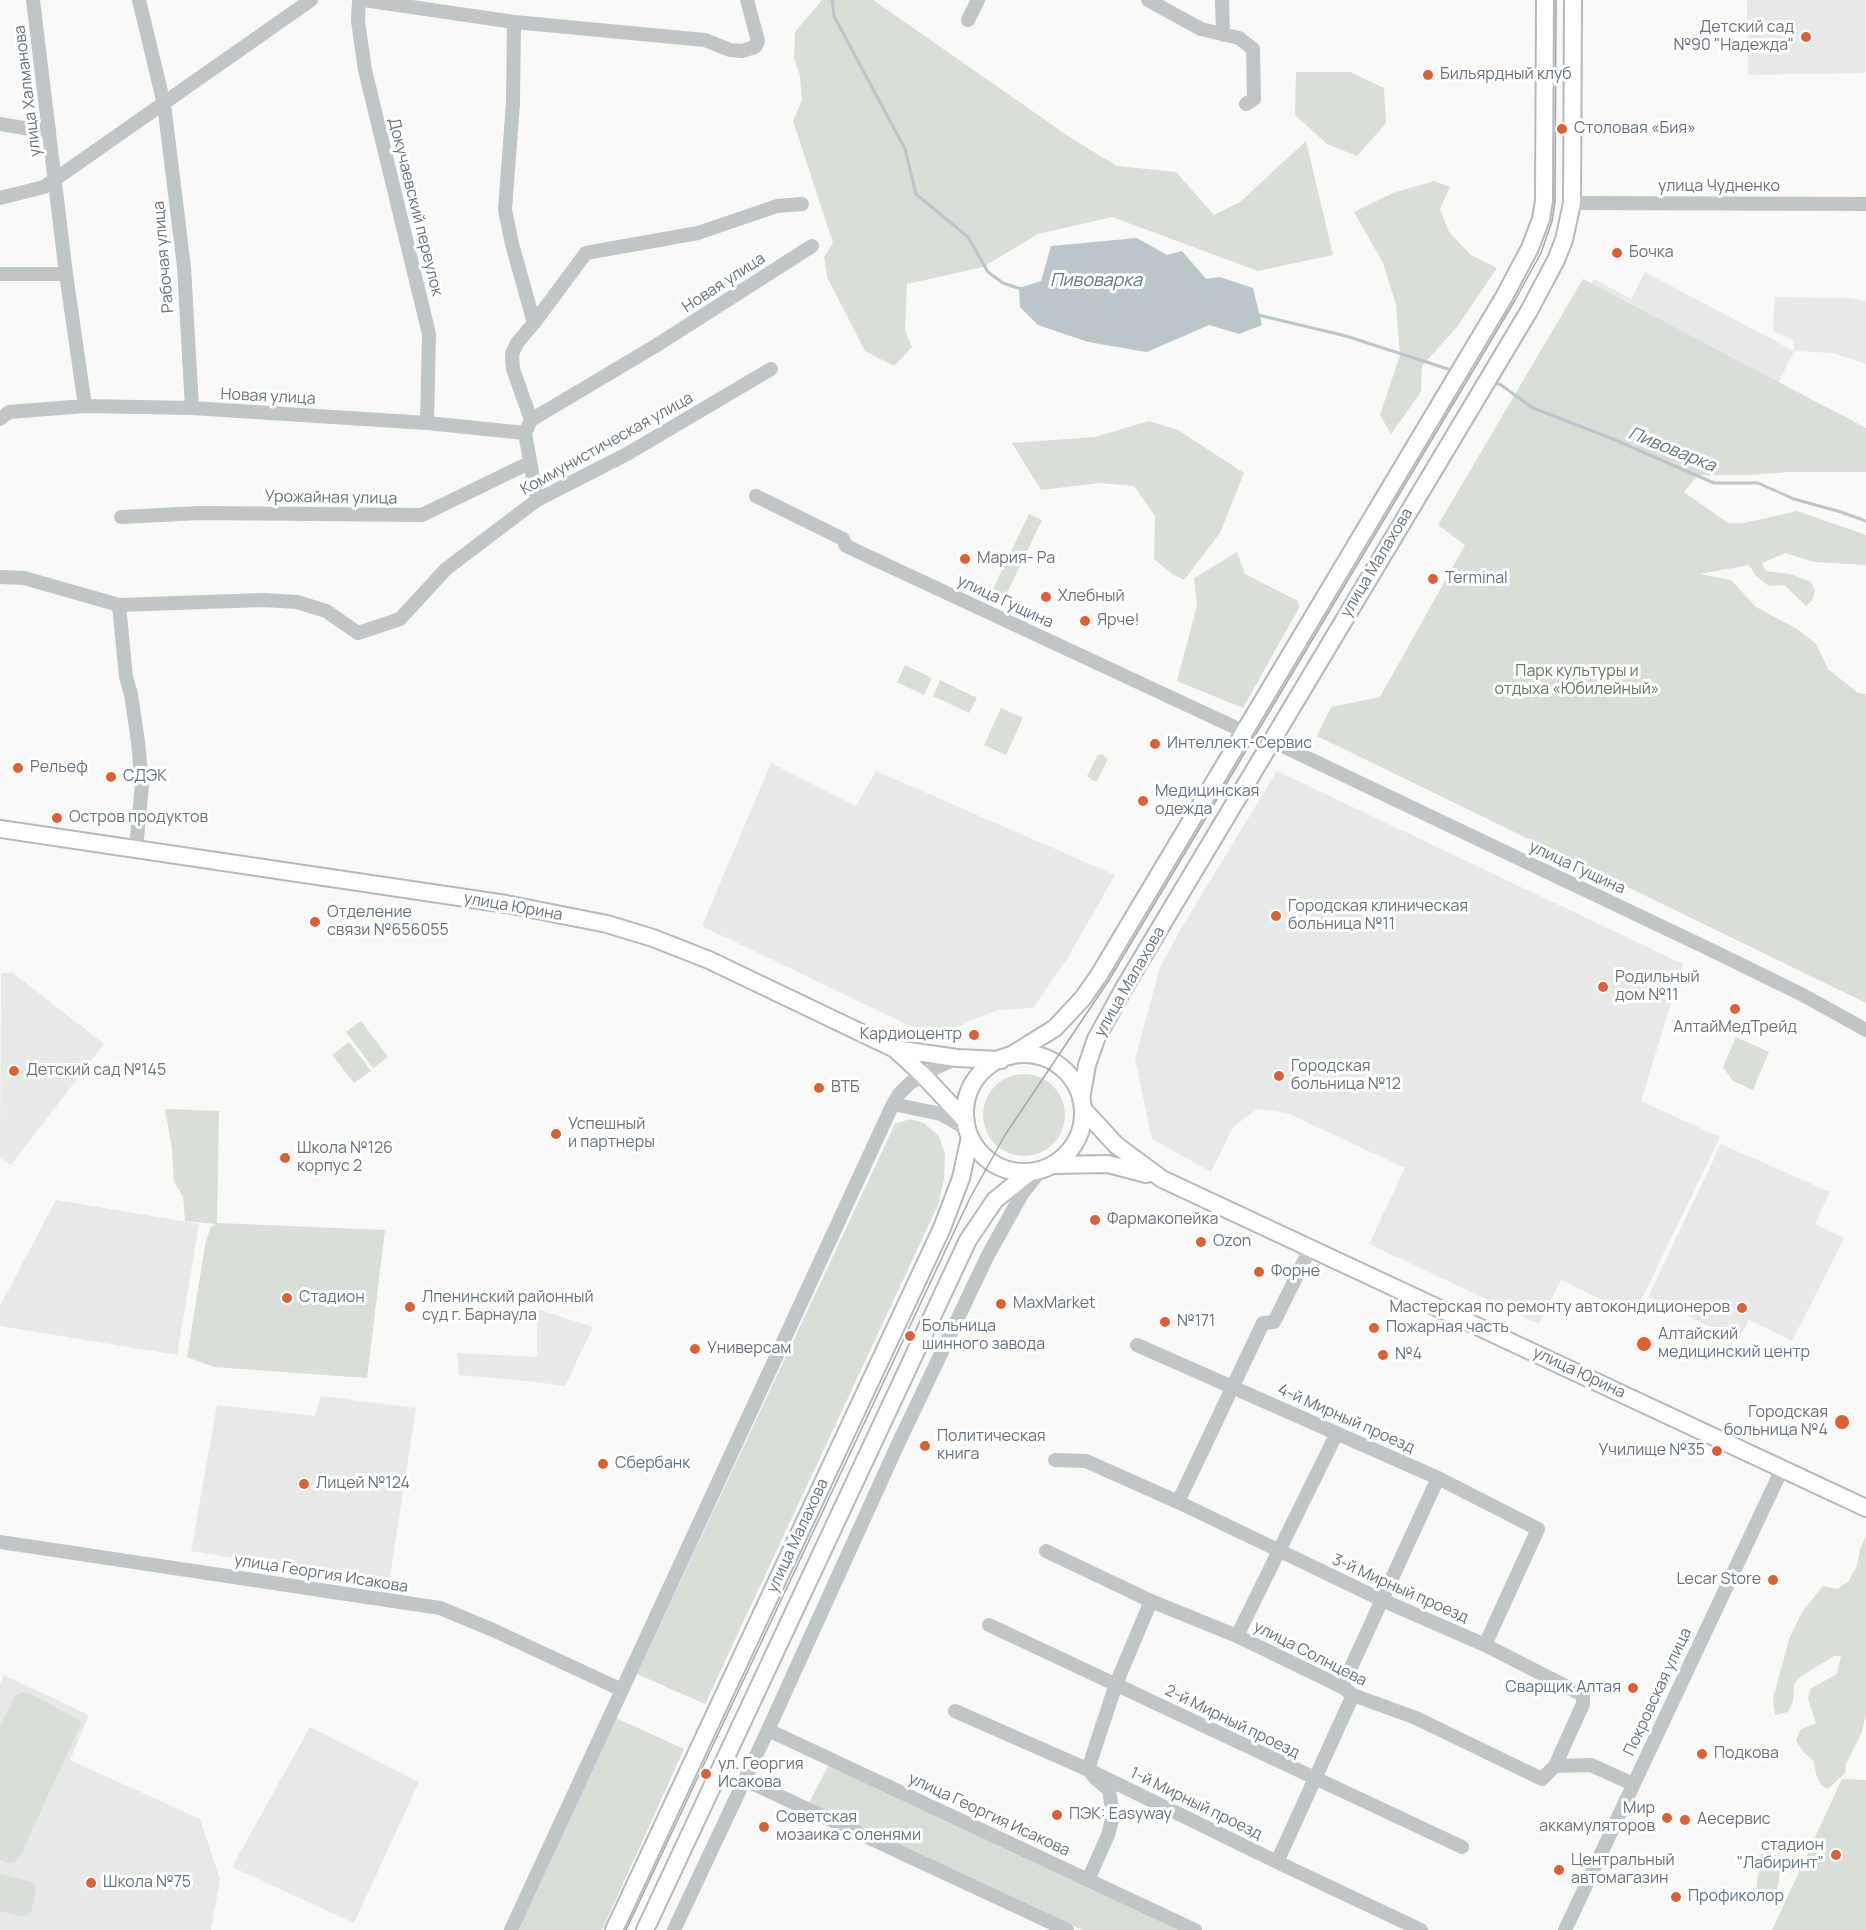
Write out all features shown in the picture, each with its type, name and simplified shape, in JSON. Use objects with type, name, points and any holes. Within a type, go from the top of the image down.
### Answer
[{"type":"main road","name":"улица Малахова","points":[[1005,1058],[1055,1028],[1083,998],[1099,975],[1504,297],[1536,234],[1544,201],[1545,0]]},
{"type":"main road","name":"улица Малахова","points":[[1082,1104],[1087,1065],[1096,1039],[1124,988],[1529,310],[1564,240],[1572,202],[1573,0]]},
{"type":"main road","name":"улица Юрина","points":[[0,829],[506,904],[607,924],[653,938],[709,960],[895,1049],[923,1075],[968,1129]]},
{"type":"main road","name":"улица Юрина","points":[[895,1049],[957,1058],[1005,1058]]},
{"type":"main road","points":[[1033,1055],[1054,1063],[1073,1081],[1082,1104],[1080,1131],[1076,1141],[1070,1150],[1041,1169],[1006,1169],[994,1164],[982,1154],[968,1129],[966,1102],[973,1085],[989,1066],[1005,1058],[1033,1055]]},
{"type":"main road","name":"улица Юрина","points":[[1082,1104],[1116,1145],[1162,1179]]},
{"type":"main road","name":"улица Малахова","points":[[614,1930],[942,1228],[961,1178],[968,1129]]},
{"type":"main road","name":"улица Юрина","points":[[1041,1169],[1108,1164],[1162,1179],[1451,1312],[1866,1508]]},
{"type":"main road","name":"улица Малахова","points":[[645,1930],[968,1240],[995,1200],[1041,1169]]},
{"type":"street","name":"улица Халманова","points":[[33,0],[66,274],[85,406]]},
{"type":"street","name":"Рабочая улица","points":[[139,0],[164,104],[184,267],[192,408]]},
{"type":"street","points":[[0,198],[44,187],[164,104],[300,4],[311,0]]},
{"type":"street","name":"Докучаевский переулок","points":[[359,0],[358,21],[365,70],[429,334],[427,423]]},
{"type":"street","points":[[364,0],[514,22],[705,40],[730,50],[742,51],[755,47],[758,41],[747,0]]},
{"type":"street","points":[[968,20],[978,0]]},
{"type":"street","points":[[1148,0],[1201,29],[1239,38],[1253,49],[1254,99],[1246,104]]},
{"type":"street","points":[[1222,0],[1223,35]]},
{"type":"street","points":[[514,22],[513,103],[505,210],[534,323]]},
{"type":"street","points":[[0,124],[36,130],[49,129]]},
{"type":"street","name":"улица Чудненко","points":[[1572,202],[1866,204]]},
{"type":"street","points":[[537,500],[529,463],[528,427],[513,369],[512,354],[586,253],[698,233],[777,206],[802,204]]},
{"type":"street","name":"Новая улица","points":[[4,415],[85,406],[192,408],[528,427],[812,246]]},
{"type":"street","points":[[0,274],[66,274]]},
{"type":"street","name":"Коммунистическая улица","points":[[0,578],[24,578],[119,605],[263,600],[297,602],[326,611],[358,633],[400,619],[446,569],[537,500],[627,454],[771,369]]},
{"type":"street","name":"Урожайная улица","points":[[121,517],[200,513],[422,515],[529,463]]},
{"type":"street","name":"улица Гущина","points":[[756,496],[843,539],[846,546],[1245,732]]},
{"type":"street","points":[[119,605],[126,677],[131,694],[142,784],[136,849]]},
{"type":"street","name":"улица Гущина","points":[[1272,741],[1709,949],[1801,994],[1866,1030]]},
{"type":"street","points":[[511,1930],[893,1104],[910,1083],[957,1058]]},
{"type":"street","points":[[893,1104],[941,1114],[968,1129]]},
{"type":"street","points":[[674,1930],[898,1444],[988,1255],[1022,1194],[1041,1169]]},
{"type":"street","points":[[1178,1502],[1263,1323],[1274,1322],[1310,1249]]},
{"type":"street","name":"4-й Мирный проезд","points":[[1137,1345],[1336,1435],[1438,1478],[1538,1529],[1485,1645]]},
{"type":"street","points":[[1237,1636],[1336,1435]]},
{"type":"street","name":"3-й Мирный проезд","points":[[1055,1460],[1086,1461],[1178,1502],[1382,1600],[1485,1645],[1583,1695],[1583,1704],[1555,1766]]},
{"type":"street","name":"Покровская улица","points":[[1565,1930],[1782,1469]]},
{"type":"street","points":[[1277,1862],[1315,1780],[1382,1600],[1438,1478]]},
{"type":"street","name":"улица Георгия Исакова","points":[[0,1542],[440,1608],[622,1690]]},
{"type":"street","name":"улица Солнцева","points":[[1046,1551],[1150,1601],[1237,1636],[1348,1691],[1416,1718],[1542,1779],[1555,1766]]},
{"type":"street","points":[[1088,1880],[1108,1835],[1113,1816],[1109,1790],[1089,1770],[1089,1766],[1116,1684],[1150,1601]]},
{"type":"street","name":"2-й Мирный проезд","points":[[989,1625],[1315,1780],[1462,1847]]},
{"type":"street","name":"1-й Мирный проезд","points":[[955,1711],[1089,1770],[1421,1930]]},
{"type":"street","name":"улица Георгия Исакова","points":[[768,1730],[1195,1930]]},
{"type":"street","points":[[1555,1766],[1592,1765],[1633,1784]]},
{"type":"street","points":[[745,1780],[1067,1930]]},
{"type":"shaded area","name":"Детский сад №90 \"Надежда\"","points":[[1747,0],[1865,0],[1865,73],[1748,75]]},
{"type":"shaded area","points":[[1645,272],[1794,351],[1755,429],[1576,313],[1594,279],[1631,299]]},
{"type":"shaded area","points":[[1775,297],[1850,298],[1866,301],[1866,364],[1833,353],[1794,351],[1793,340],[1773,331]]},
{"type":"shaded area","points":[[771,763],[856,806],[876,771],[1115,875],[1067,959],[1033,1008],[998,1010],[966,1022],[941,1041],[702,926]]},
{"type":"shaded area","points":[[1277,771],[1683,964],[1641,1101],[1720,1137],[1634,1315],[1561,1280],[1539,1324],[1369,1244],[1405,1168],[1287,1113],[1257,1109],[1233,1127],[1211,1172],[1152,1139],[1135,1059],[1160,967]]},
{"type":"shaded area","points":[[1,973],[13,973],[104,1044],[11,1165],[0,1158]]},
{"type":"shaded area","points":[[1721,1144],[1830,1192],[1815,1224],[1844,1238],[1792,1341],[1749,1320],[1738,1340],[1648,1297]]},
{"type":"shaded area","points":[[56,1200],[199,1224],[177,1355],[0,1326],[0,1306]]},
{"type":"shaded area","points":[[537,1309],[593,1327],[565,1386],[459,1375],[457,1353],[537,1357]]},
{"type":"shaded area","name":"Лицей №124","points":[[321,1396],[416,1408],[389,1583],[191,1551],[217,1405],[315,1416]]},
{"type":"shaded area","points":[[4,1675],[89,1715],[70,1760],[200,1819],[220,1879],[211,1930],[0,1930],[0,1684]]},
{"type":"shaded area","points":[[310,1727],[419,1782],[354,1923],[232,1867]]},
{"type":"green space","points":[[822,0],[873,0],[1074,140],[1117,166],[1176,172],[1214,215],[1240,202],[1306,141],[1333,255],[1258,271],[1112,217],[1038,234],[983,267],[907,284],[905,331],[912,347],[894,366],[865,351],[827,277],[824,257],[833,243],[793,121],[802,100],[800,75],[794,58],[795,32]]},
{"type":"green space","points":[[1296,72],[1350,72],[1384,88],[1386,123],[1357,156],[1327,144],[1295,115]]},
{"type":"green space","points":[[1434,181],[1450,187],[1440,209],[1449,232],[1471,255],[1497,268],[1457,327],[1422,366],[1421,392],[1391,434],[1380,415],[1400,355],[1396,305],[1383,263],[1354,212],[1393,193]]},
{"type":"green space","name":"Парк культуры и отдыха «Юбилейный»","points":[[1583,279],[1866,428],[1866,472],[1698,475],[1684,492],[1728,523],[1744,523],[1797,511],[1866,535],[1866,565],[1814,562],[1785,553],[1762,563],[1766,571],[1790,574],[1811,582],[1815,590],[1812,601],[1806,606],[1784,585],[1769,586],[1756,576],[1749,565],[1700,574],[1731,580],[1756,607],[1799,630],[1816,644],[1828,669],[1858,693],[1866,694],[1866,1003],[1317,736],[1331,707],[1380,697],[1465,545],[1438,525]]},
{"type":"green space","points":[[1149,421],[1178,430],[1244,473],[1220,533],[1184,580],[1172,574],[1154,559],[1155,516],[1134,486],[1100,483],[1041,490],[1012,443],[1095,437]]},
{"type":"green space","points":[[1029,514],[1042,520],[1006,595],[993,589]]},
{"type":"green space","points":[[1237,552],[1245,574],[1298,601],[1299,608],[1243,708],[1177,681],[1197,606],[1194,578]]},
{"type":"green space","points":[[905,665],[932,678],[924,695],[897,682]]},
{"type":"green space","points":[[940,680],[977,698],[969,713],[933,696]]},
{"type":"green space","points":[[1001,708],[1023,718],[1006,755],[984,745]]},
{"type":"green space","points":[[1102,754],[1108,759],[1097,781],[1093,781],[1087,776],[1098,755]]},
{"type":"green space","points":[[361,1021],[388,1057],[373,1068],[346,1032]]},
{"type":"green space","points":[[1736,1037],[1769,1052],[1753,1090],[1733,1081],[1723,1067]]},
{"type":"green space","points":[[349,1042],[371,1071],[354,1083],[332,1055]]},
{"type":"green space","points":[[1016,1074],[1032,1074],[1047,1081],[1058,1092],[1065,1107],[1062,1131],[1053,1144],[1032,1156],[1016,1156],[1001,1149],[990,1138],[983,1123],[983,1107],[990,1092],[1001,1081]]},
{"type":"green space","name":"Стадион","points":[[165,1109],[219,1111],[217,1223],[385,1230],[367,1378],[214,1367],[187,1357],[206,1240],[211,1227],[216,1224],[185,1221],[183,1196],[174,1182],[172,1149]]},
{"type":"green space","points":[[910,1119],[924,1123],[939,1136],[945,1154],[944,1179],[938,1205],[705,1704],[637,1674],[895,1124]]},
{"type":"green space","points":[[1866,1536],[1866,1714],[1862,1732],[1846,1764],[1845,1773],[1828,1789],[1821,1785],[1814,1761],[1805,1754],[1796,1741],[1800,1730],[1816,1723],[1808,1699],[1810,1689],[1837,1674],[1841,1656],[1834,1656],[1800,1677],[1794,1684],[1793,1702],[1788,1712],[1775,1715],[1773,1699],[1789,1639],[1802,1612],[1823,1586],[1837,1589],[1848,1582],[1857,1566],[1860,1549]]},
{"type":"green space","points":[[21,1692],[29,1693],[78,1719],[81,1724],[20,1856],[14,1862],[7,1863],[0,1860],[0,1727],[15,1696]]},
{"type":"green space","points":[[616,1718],[684,1749],[602,1930],[519,1930]]},
{"type":"green space","points":[[829,1764],[1184,1930],[1082,1930],[809,1803]]},
{"type":"green space","name":"стадион \"Лабиринт\"","points":[[1842,1779],[1866,1780],[1866,1930],[1772,1930]]},
{"type":"green space","points":[[1761,1854],[1782,1856],[1777,1893],[1756,1890]]},
{"type":"green space","points":[[0,1874],[35,1885],[36,1891],[31,1912],[27,1916],[0,1911]]},
{"type":"water","points":[[1137,238],[1167,255],[1182,251],[1206,279],[1220,277],[1253,288],[1262,325],[1239,334],[1209,325],[1147,352],[1088,342],[1038,325],[1020,307],[1019,288],[1041,281],[1051,246]]},
{"type":"waterway","name":"Пивоварка","points":[[832,0],[834,16],[905,149],[916,194],[968,237],[988,272],[1003,283],[1021,289]]},
{"type":"waterway","name":"Пивоварка","points":[[1258,315],[1346,336],[1448,369]]},
{"type":"waterway","name":"Пивоварка","points":[[1492,382],[1501,385],[1533,408],[1613,439],[1714,483],[1758,483],[1794,499],[1866,521]]},
{"type":"tram line","points":[[626,1930],[970,1198],[1005,1135],[1109,980],[1514,302],[1541,253],[1552,221],[1555,202],[1556,0]]},
{"type":"place","name":"Детский сад №90 \"Надежда\"","points":[[1806,37]]},
{"type":"place","name":"Бильярдный клуб","points":[[1428,75]]},
{"type":"place","name":"Столовая «Бия»","points":[[1562,129]]},
{"type":"place","name":"Бочка","points":[[1617,253]]},
{"type":"place","name":"Мария- Ра","points":[[965,559]]},
{"type":"place","name":"Terminal","points":[[1433,579]]},
{"type":"place","name":"Хлебный","points":[[1046,597]]},
{"type":"place","name":"Ярче!","points":[[1085,621]]},
{"type":"place","name":"Интеллект-Сервис","points":[[1155,744]]},
{"type":"place","name":"Рельеф","points":[[18,768]]},
{"type":"place","name":"СДЭК","points":[[111,777]]},
{"type":"place","name":"Медицинская одежда","points":[[1143,801]]},
{"type":"place","name":"Остров продуктов","points":[[57,818]]},
{"type":"place","name":"Городская клиническая больница №11","points":[[1276,916]]},
{"type":"place","name":"Отделение связи №656055","points":[[315,922]]},
{"type":"place","name":"Родильный дом №11","points":[[1603,987]]},
{"type":"place","name":"АлтайМедТрейд","points":[[1735,1009]]},
{"type":"place","name":"Кардиоцентр","points":[[974,1035]]},
{"type":"place","name":"Детский сад №145","points":[[14,1071]]},
{"type":"place","name":"Городская больница №12","points":[[1279,1076]]},
{"type":"place","name":"ВТБ","points":[[819,1088]]},
{"type":"place","name":"Успешный и партнеры","points":[[556,1134]]},
{"type":"place","name":"Школа №126 корпус 2","points":[[285,1158]]},
{"type":"place","name":"Фармакопейка","points":[[1095,1220]]},
{"type":"place","name":"Ozon","points":[[1201,1242]]},
{"type":"place","name":"Форне","points":[[1259,1272]]},
{"type":"place","name":"Стадион","points":[[287,1298]]},
{"type":"place","name":"MaxMarket","points":[[1001,1304]]},
{"type":"place","name":"Лпенинский районный суд г. Барнаула","points":[[410,1307]]},
{"type":"place","name":"Мастерская по ремонту автокондиционеров","points":[[1742,1308]]},
{"type":"place","name":"№171","points":[[1165,1322]]},
{"type":"place","name":"Пожарная часть","points":[[1374,1328]]},
{"type":"place","name":"Больница шинного завода","points":[[910,1336]]},
{"type":"place","name":"Алтайский медицинский центр","points":[[1644,1344]]},
{"type":"place","name":"Универсам","points":[[695,1349]]},
{"type":"place","name":"№4","points":[[1383,1355]]},
{"type":"place","name":"Городская больница №4","points":[[1842,1422]]},
{"type":"place","name":"Политическая книга","points":[[925,1446]]},
{"type":"place","name":"Училище №35","points":[[1717,1451]]},
{"type":"place","name":"Сбербанк","points":[[603,1464]]},
{"type":"place","name":"Лицей №124","points":[[304,1484]]},
{"type":"place","name":"Lecar Store","points":[[1773,1580]]},
{"type":"place","name":"Сварщик Алтая","points":[[1633,1688]]},
{"type":"place","name":"Подкова","points":[[1702,1754]]},
{"type":"place","name":"ул. Георгия Исакова","points":[[706,1774]]},
{"type":"place","name":"ПЭК: Easyway","points":[[1057,1815]]},
{"type":"place","name":"Мир аккамуляторов","points":[[1667,1818]]},
{"type":"place","name":"Аесервис","points":[[1685,1820]]},
{"type":"place","name":"Советская мозаика с оленями","points":[[764,1827]]},
{"type":"place","name":"стадион \"Лабиринт\"","points":[[1836,1855]]},
{"type":"place","name":"Центральный автомагазин","points":[[1559,1870]]},
{"type":"place","name":"Школа №75","points":[[91,1883]]},
{"type":"place","name":"Профиколор","points":[[1676,1897]]}]
